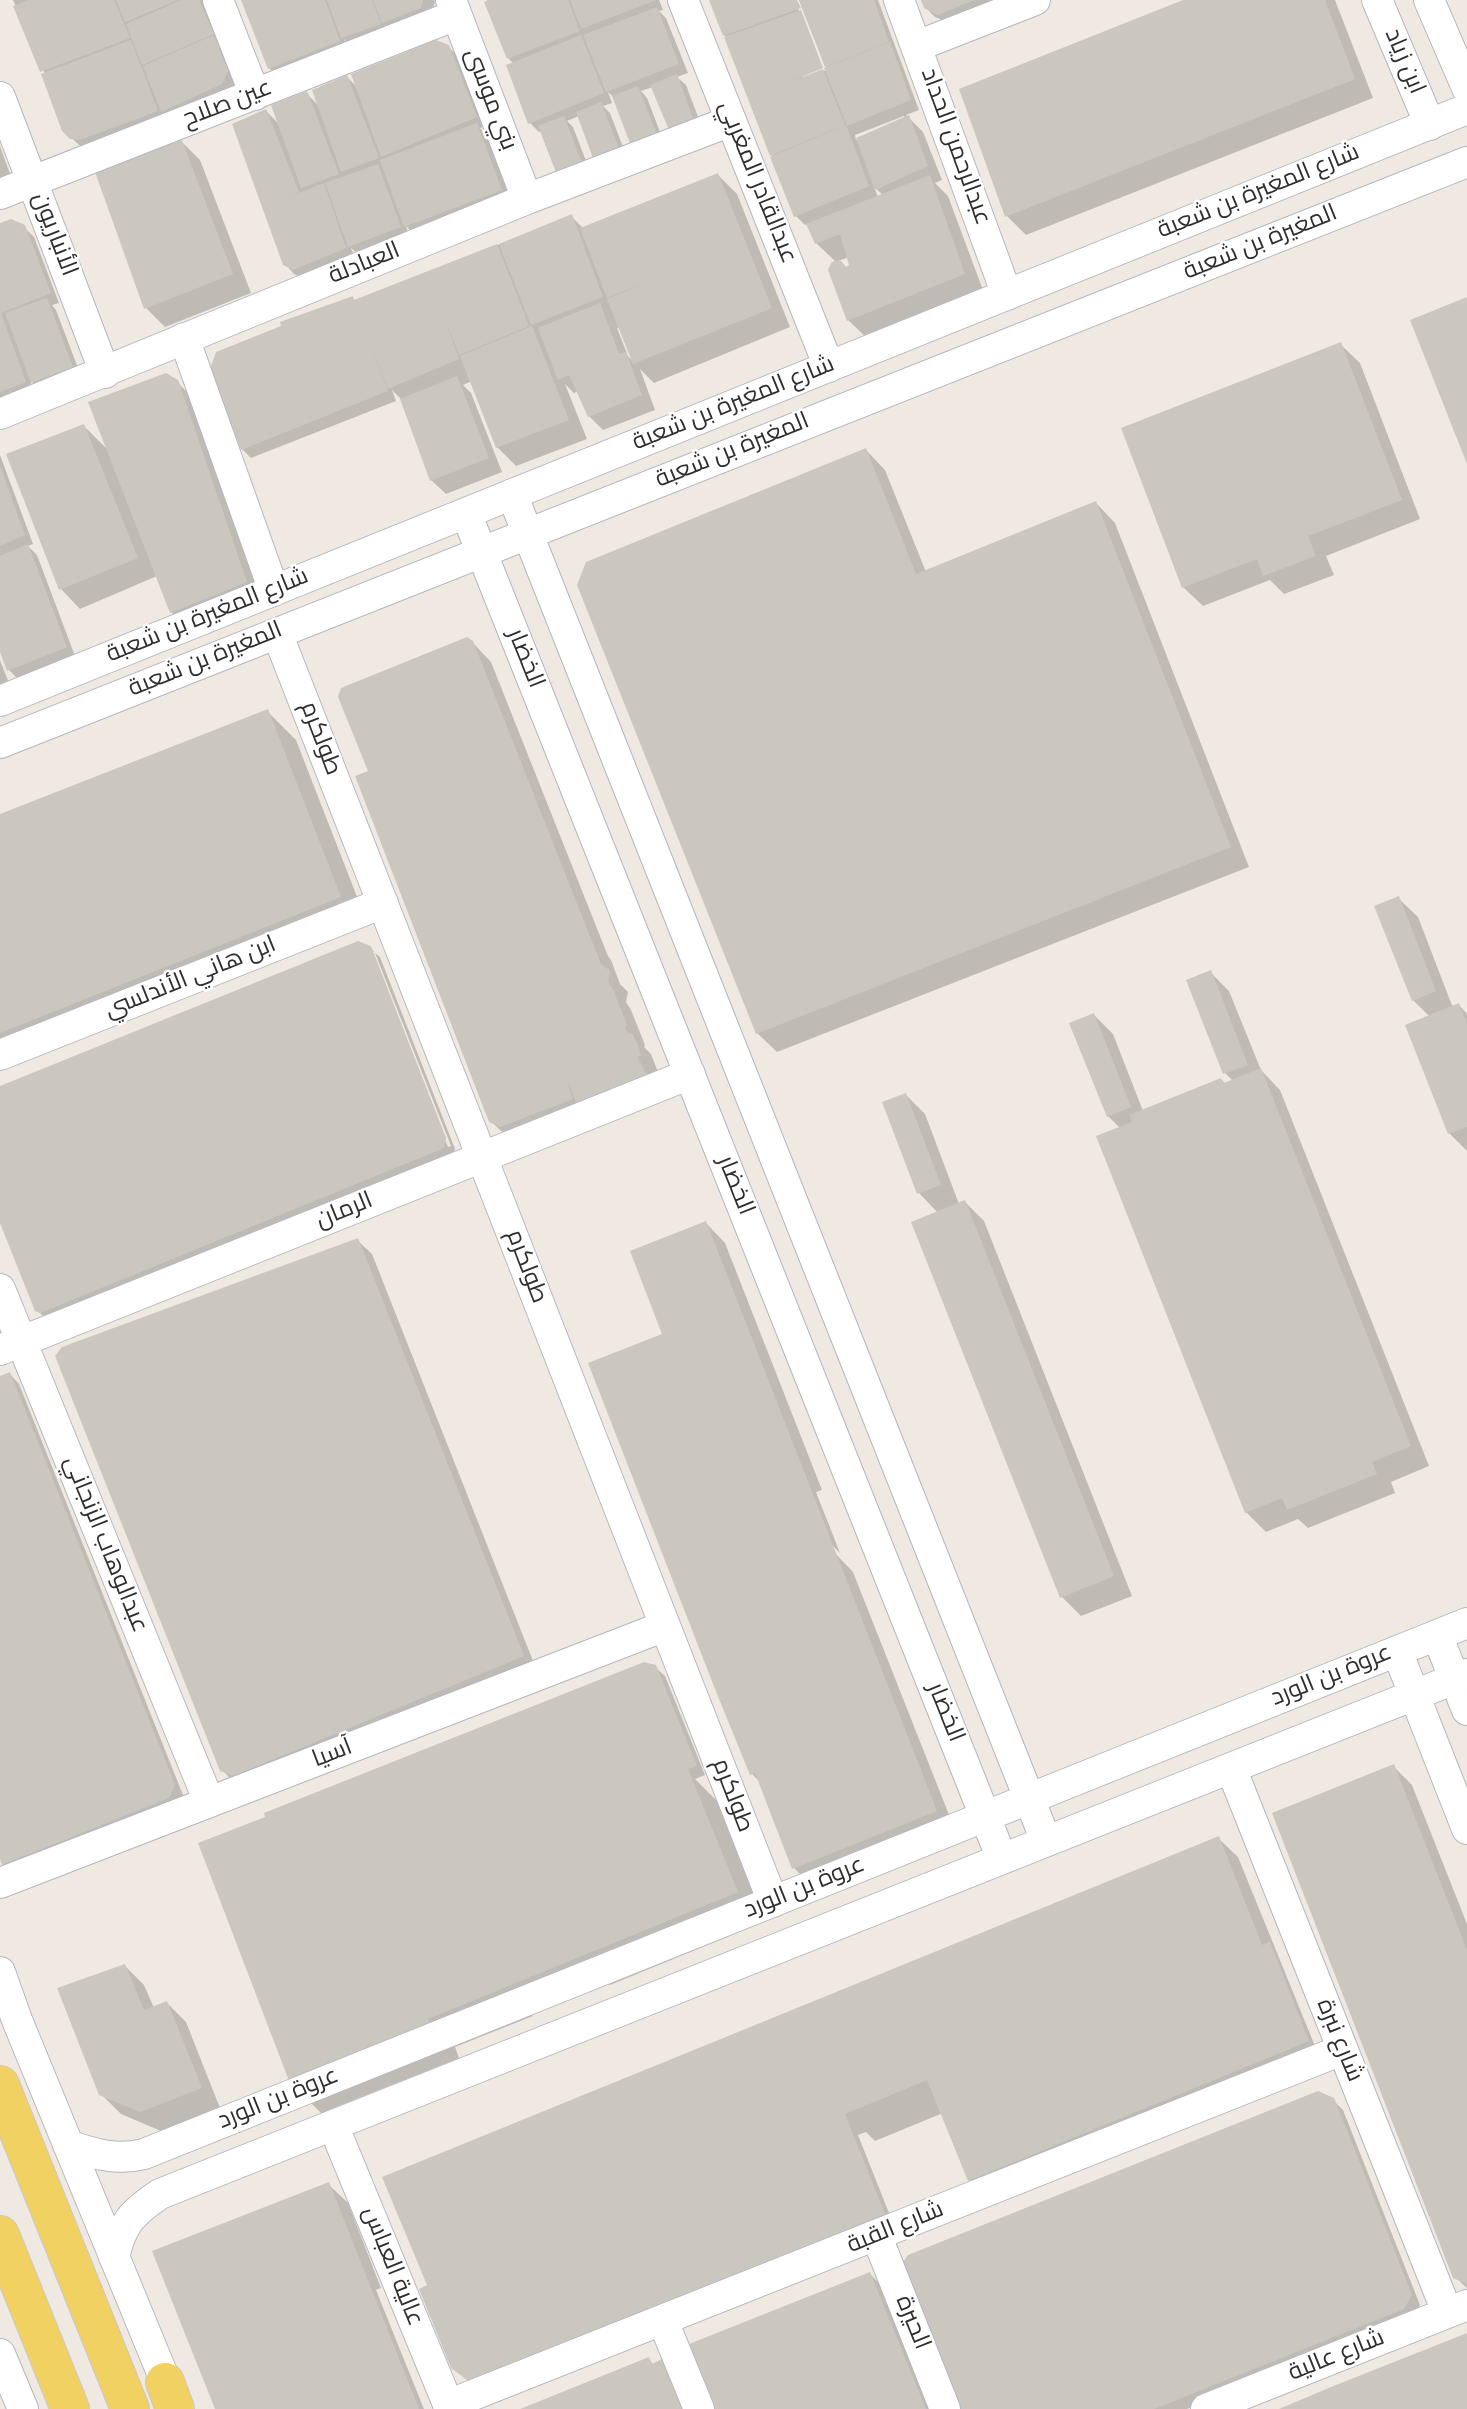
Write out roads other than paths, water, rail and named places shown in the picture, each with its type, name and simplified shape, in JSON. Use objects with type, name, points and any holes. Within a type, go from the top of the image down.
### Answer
[{"type":"main road","points":[[0,2085],[130,2409]]},
{"type":"main road","points":[[0,2235],[69,2409]]},
{"type":"street","points":[[218,0],[255,95]]},
{"type":"street","name":"عبدالقادر المغربي","points":[[683,0],[829,366]]},
{"type":"street","name":"عبدالرحمن الحداد","points":[[899,0],[1007,295]]},
{"type":"street","points":[[917,46],[1035,0]]},
{"type":"street","points":[[1381,8],[1427,0]]},
{"type":"street","name":"ابن زياد","points":[[1427,0],[1467,88]]},
{"type":"street","name":"عين صلاح","points":[[0,194],[255,95],[453,7]]},
{"type":"street","name":"بني موسى","points":[[453,7],[527,199]]},
{"type":"street","name":"ابن زياد","points":[[1381,8],[1430,125]]},
{"type":"street","name":"الأنباريون","points":[[0,97],[105,373]]},
{"type":"street","name":"شارع المغيرة بن شعبة","points":[[0,701],[1467,109]]},
{"type":"street","name":"العبادلة","points":[[0,414],[527,199],[731,121]]},
{"type":"street","name":"المغيرة بن شعبة","points":[[0,743],[1467,162]]},
{"type":"street","points":[[184,338],[274,591]]},
{"type":"street","name":"الخضار","points":[[512,494],[1046,1841]]},
{"type":"street","name":"الخضار","points":[[466,513],[1002,1859]]},
{"type":"street","name":"طولكرم","points":[[277,634],[773,1902]]},
{"type":"street","name":"ابن هاني الأندلسي","points":[[0,1055],[383,903]]},
{"type":"street","name":"الرمان","points":[[11,1346],[690,1074]]},
{"type":"street","name":"عبدالوهاب الزنجاني","points":[[0,1289],[11,1346],[209,1802]]},
{"type":"street","name":"عروة بن الورد","points":[[68,2145],[111,2158],[130,2158],[144,2154],[1467,1623]]},
{"type":"street","name":"آسيا","points":[[0,1883],[665,1626]]},
{"type":"street","points":[[1437,1635],[1461,1677],[1467,1710]]},
{"type":"street","points":[[1397,1651],[1467,1829]]},
{"type":"street","name":"عروة بن الورد","points":[[114,2257],[119,2237],[135,2211],[160,2194],[1461,1677]]},
{"type":"street","name":"شارع نبرة","points":[[1231,1768],[1342,2050],[1457,2308]]},
{"type":"street","points":[[0,1972],[17,2020],[172,2400]]},
{"type":"street","name":"شارع القبة","points":[[449,2407],[1342,2050]]},
{"type":"street","name":"عالية العباس","points":[[333,2125],[449,2407]]},
{"type":"street","points":[[144,2154],[142,2177],[148,2188],[160,2194]]},
{"type":"street","name":"الحيرة","points":[[877,2237],[945,2409]]},
{"type":"street","name":"شارع عالية","points":[[1206,2409],[1243,2402],[1457,2308]]},
{"type":"street","points":[[663,2321],[699,2409]]},
{"type":"street","points":[[0,2354],[11,2393]]}]
